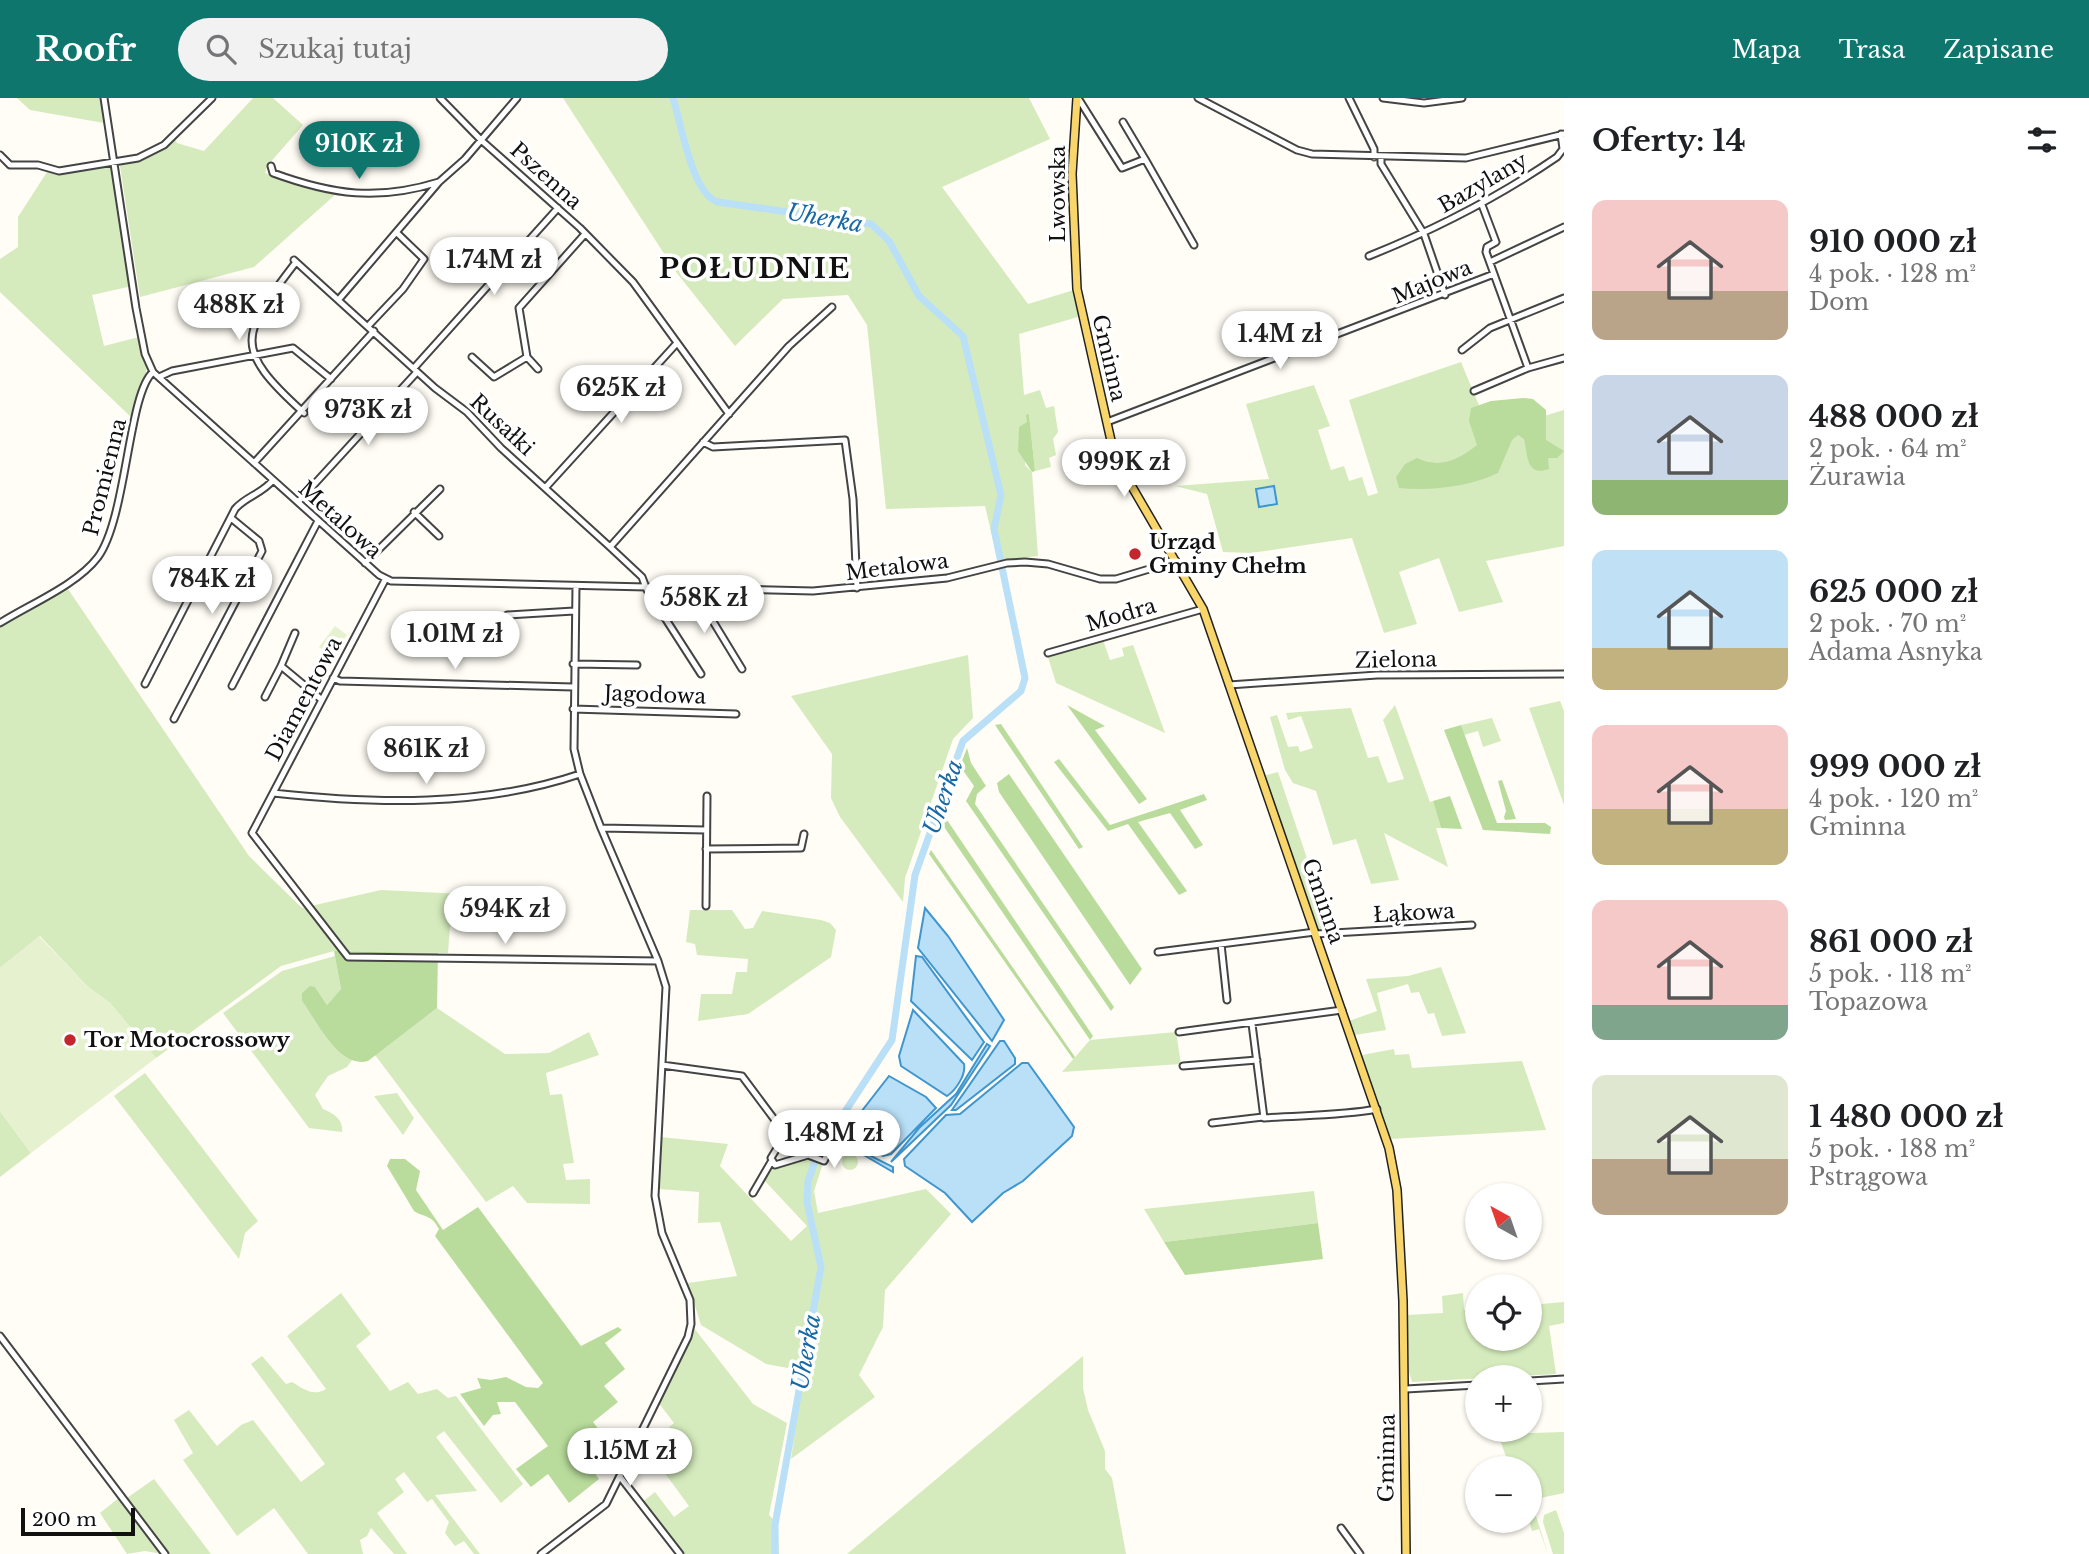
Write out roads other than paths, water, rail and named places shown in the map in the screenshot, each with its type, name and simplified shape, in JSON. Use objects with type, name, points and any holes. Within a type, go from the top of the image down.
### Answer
[{"type":"main road","name":"Lwowska","points":[[1077,289],[1072,174],[1078,98]]},
{"type":"main road","name":"Gminna","points":[[1077,289],[1117,461],[1203,609],[1389,1148],[1397,1191],[1406,1389],[1406,1554]]},
{"type":"street","points":[[104,98],[145,354],[156,375],[293,348],[331,379]]},
{"type":"street","points":[[105,106],[111,98]]},
{"type":"street","points":[[0,155],[13,166],[38,165],[59,171],[114,162],[156,150],[212,98]]},
{"type":"street","name":"Pszenna","points":[[440,98],[481,140],[558,208],[633,282],[729,414]]},
{"type":"street","points":[[340,298],[439,182],[481,140],[517,98]]},
{"type":"street","points":[[1078,98],[1122,168],[1145,159]]},
{"type":"street","points":[[1198,98],[1303,152],[1378,157],[1466,158],[1562,134],[1563,149]]},
{"type":"street","points":[[1349,98],[1381,164],[1424,234]]},
{"type":"street","points":[[1383,98],[1424,103],[1462,98]]},
{"type":"street","points":[[1123,122],[1194,245]]},
{"type":"street","name":"Bazylany","points":[[1369,256],[1424,234],[1482,205],[1557,157],[1563,149]]},
{"type":"street","points":[[271,166],[272,172],[281,176],[339,192],[391,194],[439,182]]},
{"type":"street","points":[[1482,205],[1496,242],[1486,249],[1528,368]]},
{"type":"street","points":[[298,502],[558,208]]},
{"type":"street","points":[[1490,262],[1564,227]]},
{"type":"street","points":[[369,325],[403,289],[424,259],[397,233]]},
{"type":"street","points":[[538,369],[527,357],[519,308],[585,234]]},
{"type":"street","name":"Bazylany","points":[[1424,234],[1445,295]]},
{"type":"street","name":"Rusałki","points":[[255,354],[252,327],[258,313],[295,261],[467,412],[501,448],[610,547]]},
{"type":"street","name":"Majowa","points":[[1107,422],[1445,295],[1494,274]]},
{"type":"street","points":[[1462,350],[1490,328],[1564,298]]},
{"type":"street","points":[[701,674],[642,577],[610,547],[789,346],[832,307]]},
{"type":"street","points":[[254,463],[374,331]]},
{"type":"street","points":[[545,486],[677,343]]},
{"type":"street","points":[[255,354],[265,376],[303,412]]},
{"type":"street","points":[[472,358],[494,377],[527,357]]},
{"type":"street","points":[[1474,391],[1528,368],[1564,358]]},
{"type":"street","name":"Metalowa","points":[[156,375],[385,580],[563,586],[575,594],[587,586],[805,591],[947,578],[1003,564],[1036,562],[1108,579],[1177,561]]},
{"type":"street","name":"Promienna","points":[[0,623],[81,575],[104,547],[114,520],[148,378],[156,375]]},
{"type":"street","points":[[703,442],[713,447],[845,440],[853,499],[857,588]]},
{"type":"street","points":[[145,684],[240,503],[260,495],[273,480]]},
{"type":"street","points":[[365,563],[440,489]]},
{"type":"street","points":[[414,512],[439,536]]},
{"type":"street","points":[[174,719],[262,551],[259,541],[231,518]]},
{"type":"street","points":[[232,686],[318,521]]},
{"type":"street","name":"Diamentowa","points":[[385,580],[252,833],[348,957],[658,961]]},
{"type":"street","points":[[541,1554],[606,1504],[621,1478],[650,1408],[688,1337],[692,1310],[657,1214],[666,987],[658,961],[580,774],[573,738],[575,594],[563,586]]},
{"type":"street","points":[[692,587],[742,669]]},
{"type":"street","name":"Modra","points":[[1048,653],[1203,609]]},
{"type":"street","points":[[507,615],[574,611]]},
{"type":"street","points":[[265,697],[295,633]]},
{"type":"street","points":[[573,664],[637,665]]},
{"type":"street","points":[[281,666],[321,700]]},
{"type":"street","name":"Zielona","points":[[1229,685],[1377,675],[1564,674]]},
{"type":"street","points":[[333,678],[340,681],[573,687]]},
{"type":"street","name":"Jagodowa","points":[[573,709],[736,714]]},
{"type":"street","points":[[273,793],[385,799],[478,798],[547,785],[580,774]]},
{"type":"street","points":[[706,906],[707,796]]},
{"type":"street","points":[[601,828],[706,830]]},
{"type":"street","points":[[706,849],[801,848],[804,834]]},
{"type":"street","name":"Łąkowa","points":[[1158,952],[1316,933],[1472,925]]},
{"type":"street","points":[[1221,944],[1227,1000]]},
{"type":"street","points":[[1179,1032],[1342,1010]]},
{"type":"street","points":[[1252,1024],[1263,1117]]},
{"type":"street","points":[[1183,1066],[1256,1060]]},
{"type":"street","points":[[662,1065],[742,1076],[783,1131],[782,1140],[752,1193]]},
{"type":"street","points":[[1212,1123],[1263,1117],[1343,1115],[1377,1109]]},
{"type":"street","points":[[771,1162],[775,1165],[808,1155],[824,1161],[835,1138],[843,1139]]},
{"type":"street","points":[[0,1336],[165,1554]]},
{"type":"street","points":[[1542,1380],[1564,1379]]},
{"type":"street","points":[[1406,1389],[1465,1386]]},
{"type":"street","points":[[621,1478],[680,1554]]},
{"type":"street","points":[[1341,1528],[1360,1554]]},
{"type":"water","points":[[1274,486],[1277,504],[1259,507],[1256,489]]},
{"type":"water","points":[[925,908],[948,936],[1004,1020],[992,1041],[918,948]]},
{"type":"water","points":[[916,956],[922,957],[984,1042],[972,1060],[911,1001]]},
{"type":"water","points":[[913,1010],[964,1064],[960,1082],[947,1096],[901,1066],[899,1056]]},
{"type":"water","points":[[1000,1041],[1004,1041],[1015,1058],[1015,1064],[956,1110],[952,1110]]},
{"type":"water","points":[[987,1044],[990,1046],[951,1105],[891,1162],[919,1128],[956,1094]]},
{"type":"water","points":[[1022,1063],[1028,1063],[1074,1127],[1072,1136],[1023,1181],[1003,1193],[972,1222],[945,1193],[905,1166],[904,1159],[946,1115],[960,1114]]},
{"type":"water","points":[[889,1076],[926,1097],[936,1108],[891,1154],[883,1156],[848,1139],[844,1134]]},
{"type":"water","points":[[851,1146],[893,1167],[893,1172],[862,1154],[858,1155],[849,1149]]},
{"type":"waterway","name":"Uherka","points":[[673,98],[694,173],[709,197],[718,202],[871,224],[889,241],[919,296],[963,336],[1001,495],[994,529],[1025,678],[1021,691],[963,741],[915,875],[892,1040],[818,1153],[808,1181],[807,1202],[821,1267],[775,1525],[775,1554]]},
{"type":"place","name":"Urząd Gminy Chełm","points":[[1135,554]]},
{"type":"place","name":"Tor Motocrossowy","points":[[70,1040]]},
{"type":"district","name":"POŁUDNIE","points":[[755,268]]}]
